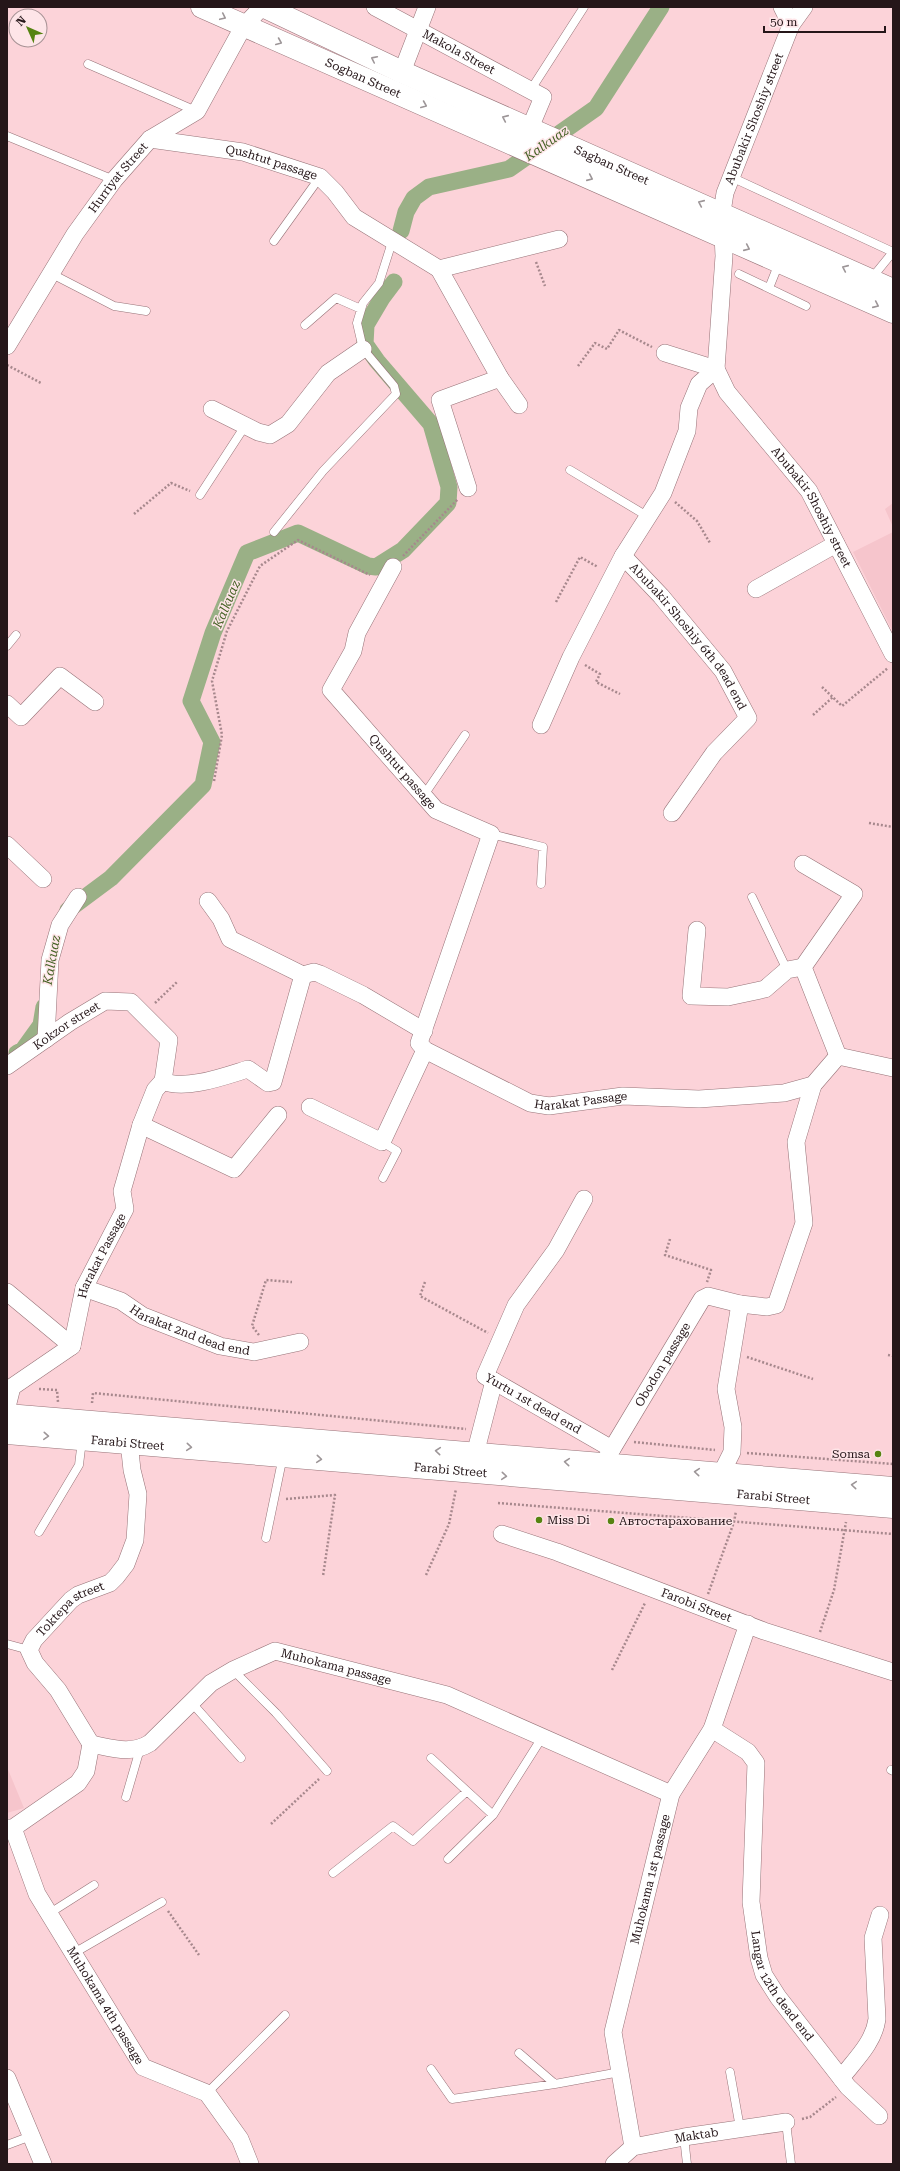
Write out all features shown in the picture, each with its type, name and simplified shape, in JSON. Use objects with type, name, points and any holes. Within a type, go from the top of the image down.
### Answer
[{"type":"main road","name":"Sogban Street","points":[[202,7],[243,27],[532,137]]},
{"type":"main road","name":"Sagban Street","points":[[266,7],[402,72],[532,137],[578,149],[722,212],[893,290]]},
{"type":"main road","name":"Sagban Street","points":[[532,137],[555,162],[893,312]]},
{"type":"main road","name":"Farabi Street","points":[[7,1415],[477,1444],[608,1457],[721,1474],[893,1488]]},
{"type":"main road","name":"Farabi Street","points":[[7,1433],[82,1438],[893,1507]]},
{"type":"street","points":[[197,111],[243,27],[262,7]]},
{"type":"street","name":"Makola Street","points":[[375,7],[536,94]]},
{"type":"street","points":[[402,72],[427,7]]},
{"type":"street","points":[[782,7],[790,25]]},
{"type":"street","name":"Abubakir Shoshiy street","points":[[722,212],[725,193],[790,25],[804,7]]},
{"type":"street","points":[[532,137],[536,94]]},
{"type":"street","name":"Hurriyat Street","points":[[7,346],[75,234],[114,180],[150,139],[197,111]]},
{"type":"street","name":"Qushtut passage","points":[[150,139],[243,152],[320,177],[335,192],[354,217],[393,239],[439,269]]},
{"type":"street","points":[[665,353],[716,369],[724,238],[722,212]]},
{"type":"street","points":[[519,405],[500,378],[439,269],[559,240]]},
{"type":"street","points":[[212,409],[258,432],[270,434],[288,424],[328,373],[363,349]]},
{"type":"street","name":"Abubakir Shoshiy street","points":[[716,369],[727,392],[809,492],[893,654]]},
{"type":"street","name":"Abubakir Shoshiy 6th dead end","points":[[541,725],[571,657],[623,556],[663,493],[687,431],[689,408],[696,390],[699,384],[716,369]]},
{"type":"street","points":[[468,488],[440,400],[500,378]]},
{"type":"street","points":[[756,589],[836,544]]},
{"type":"street","name":"Abubakir Shoshiy 6th dead end","points":[[623,556],[661,596],[723,671],[748,718],[714,754],[672,813]]},
{"type":"street","name":"Qushtut passage","points":[[394,567],[357,633],[353,651],[331,690],[436,810],[491,834]]},
{"type":"street","points":[[7,704],[21,717],[60,676],[95,702]]},
{"type":"street","points":[[310,1107],[382,1142],[424,1050],[419,1043],[491,834]]},
{"type":"street","points":[[7,845],[43,879]]},
{"type":"street","points":[[697,930],[691,996],[728,997],[765,988],[795,968],[854,894],[802,864]]},
{"type":"street","points":[[46,1039],[50,960],[60,924],[78,897]]},
{"type":"street","points":[[208,901],[221,919],[230,940],[303,975],[314,972],[320,974],[363,995],[424,1031]]},
{"type":"street","points":[[795,968],[838,1056]]},
{"type":"street","points":[[163,1081],[173,1086],[211,1080],[248,1069],[268,1083],[273,1082],[303,975]]},
{"type":"street","name":"Kokzor street","points":[[7,1066],[105,1001],[132,1002],[170,1040],[163,1081]]},
{"type":"street","name":"Harakat Passage","points":[[424,1050],[530,1103],[549,1106],[623,1096],[698,1099],[784,1093],[813,1085]]},
{"type":"street","points":[[838,1056],[893,1068]]},
{"type":"street","points":[[702,1299],[708,1296],[740,1304],[768,1307],[776,1305],[804,1223],[796,1142],[813,1085],[838,1056]]},
{"type":"street","name":"Harakat Passage","points":[[72,1346],[84,1288],[125,1209],[122,1191],[141,1125],[156,1090],[163,1081]]},
{"type":"street","points":[[141,1125],[234,1169],[278,1115]]},
{"type":"street","name":"Yurtu 1st dead end","points":[[584,1198],[556,1250],[516,1305],[485,1376],[608,1457]]},
{"type":"street","name":"Harakat 2nd dead end","points":[[84,1288],[121,1301],[143,1316],[220,1346],[254,1352],[300,1342]]},
{"type":"street","points":[[7,1292],[72,1346],[12,1387],[7,1407]]},
{"type":"street","name":"Obodon passage","points":[[608,1457],[702,1299]]},
{"type":"street","points":[[721,1474],[732,1452],[733,1427],[726,1389],[740,1304]]},
{"type":"street","points":[[477,1444],[494,1381]]},
{"type":"street","name":"Toktepa street","points":[[91,1744],[58,1690],[35,1663],[29,1650],[34,1640],[71,1600],[78,1595],[110,1583],[126,1564],[135,1540],[138,1494],[132,1470],[129,1442]]},
{"type":"street","name":"Farobi Street","points":[[502,1534],[557,1552],[748,1624],[893,1672]]},
{"type":"street","name":"Muhokama 1st passage","points":[[624,2158],[620,2072],[613,2032],[671,1794],[712,1729],[748,1624]]},
{"type":"street","name":"Muhokama passage","points":[[140,1749],[150,1742],[211,1683],[233,1670],[275,1652],[447,1695],[543,1736],[671,1794]]},
{"type":"street","name":"Langar 12th dead end","points":[[712,1729],[748,1752],[756,1763],[751,1902],[759,1958],[764,1975],[778,1997],[845,2082],[879,2116]]},
{"type":"street","points":[[10,1828],[78,1783],[86,1771],[91,1744],[125,1750],[140,1749]]},
{"type":"street","name":"Muhokama 4th passage","points":[[10,1828],[37,1894],[143,2067],[207,2093]]},
{"type":"street","points":[[845,2082],[876,2031],[877,2019],[873,1938],[880,1915]]},
{"type":"street","points":[[7,2078],[43,2164]]},
{"type":"street","points":[[207,2093],[240,2138],[250,2164]]},
{"type":"street","name":"Maktab","points":[[624,2158],[684,2137],[786,2122]]},
{"type":"lane","points":[[536,94],[584,7]]},
{"type":"lane","points":[[88,64],[197,111]]},
{"type":"lane","points":[[7,136],[114,180]]},
{"type":"lane","points":[[274,241],[320,177]]},
{"type":"lane","points":[[731,177],[893,252],[870,279]]},
{"type":"lane","points":[[274,532],[323,471],[396,394],[394,386],[363,349],[357,323],[363,303],[379,283],[393,239]]},
{"type":"lane","points":[[769,288],[779,262]]},
{"type":"lane","points":[[52,274],[114,306],[146,311]]},
{"type":"lane","points":[[739,274],[806,306]]},
{"type":"lane","points":[[305,325],[336,298],[361,309]]},
{"type":"lane","points":[[200,495],[245,426]]},
{"type":"lane","points":[[570,470],[647,516]]},
{"type":"lane","points":[[7,646],[16,635]]},
{"type":"lane","points":[[424,795],[465,735]]},
{"type":"lane","points":[[491,834],[543,847],[541,884]]},
{"type":"lane","points":[[752,897],[795,968]]},
{"type":"lane","points":[[382,1142],[397,1151],[384,1178]]},
{"type":"lane","points":[[39,1532],[79,1465],[82,1438]]},
{"type":"lane","points":[[266,1538],[283,1455]]},
{"type":"lane","points":[[7,1644],[29,1650]]},
{"type":"lane","points":[[233,1670],[276,1713],[327,1771]]},
{"type":"lane","points":[[190,1702],[241,1758]]},
{"type":"lane","points":[[448,1860],[493,1816],[543,1736]]},
{"type":"lane","points":[[126,1797],[140,1749]]},
{"type":"lane","points":[[431,1758],[493,1816]]},
{"type":"lane","points":[[333,1873],[393,1826],[413,1841],[466,1791]]},
{"type":"lane","points":[[50,1913],[94,1885]]},
{"type":"lane","points":[[74,1953],[162,1902]]},
{"type":"lane","points":[[207,2093],[285,2015]]},
{"type":"lane","points":[[519,2053],[555,2084]]},
{"type":"lane","points":[[431,2068],[452,2099],[555,2084],[620,2072]]},
{"type":"lane","points":[[730,2072],[740,2128]]},
{"type":"lane","points":[[786,2122],[791,2164]]},
{"type":"lane","points":[[7,2145],[32,2136]]},
{"type":"lane","points":[[684,2137],[687,2164]]},
{"type":"path","points":[[530,247],[545,286]]},
{"type":"path","points":[[578,366],[595,343],[607,349],[619,330],[665,353]]},
{"type":"path","points":[[7,365],[41,383]]},
{"type":"path","points":[[134,514],[172,483],[200,495]]},
{"type":"path","points":[[394,567],[429,526],[468,488]]},
{"type":"path","points":[[663,493],[697,521],[710,543]]},
{"type":"path","points":[[214,781],[222,735],[212,682],[227,631],[260,566],[298,540],[385,582]]},
{"type":"path","points":[[556,602],[580,557],[613,576]]},
{"type":"path","points":[[571,657],[600,674],[596,682],[620,694]]},
{"type":"path","points":[[822,687],[842,706],[893,664]]},
{"type":"path","points":[[813,715],[833,697]]},
{"type":"path","points":[[869,823],[893,827]]},
{"type":"path","points":[[143,1014],[177,982]]},
{"type":"path","points":[[670,1239],[665,1255],[711,1270],[702,1299]]},
{"type":"path","points":[[271,1349],[252,1326],[266,1280],[292,1282]]},
{"type":"path","points":[[425,1282],[420,1296],[500,1340]]},
{"type":"path","points":[[732,1352],[813,1379]]},
{"type":"path","points":[[888,1355],[893,1356]]},
{"type":"path","points":[[12,1387],[57,1390],[58,1408]]},
{"type":"path","points":[[92,1405],[93,1393],[460,1427],[477,1444]]},
{"type":"path","points":[[629,1442],[732,1452],[893,1464]]},
{"type":"path","points":[[426,1575],[449,1524],[456,1486]]},
{"type":"path","points":[[273,1500],[335,1495],[322,1576]]},
{"type":"path","points":[[703,1608],[734,1522],[739,1495]]},
{"type":"path","points":[[498,1503],[893,1534]]},
{"type":"path","points":[[814,1647],[834,1590],[850,1504]]},
{"type":"path","points":[[612,1670],[652,1588]]},
{"type":"path","points":[[271,1824],[327,1771]]},
{"type":"path","points":[[162,1902],[199,1955]]},
{"type":"path","points":[[786,2122],[810,2117],[845,2082]]},
{"type":"shaded area","points":[[893,503],[893,527],[885,509]]},
{"type":"shaded area","points":[[893,532],[893,632],[853,552]]},
{"type":"shaded area","points":[[7,1767],[24,1808],[7,1813]]},
{"type":"waterway","name":"Kalkuaz","points":[[401,231],[406,212],[414,198],[429,187],[509,169],[596,108],[661,7]]},
{"type":"waterway","name":"Kalkuaz","points":[[68,910],[111,878],[203,785],[212,742],[191,701],[213,633],[247,553],[298,533],[368,566],[376,567],[403,550],[448,503],[449,487],[431,424],[377,361],[365,344],[366,325],[382,298],[394,282]]},
{"type":"waterway","name":"Kalkuaz","points":[[17,1053],[23,1050],[41,1025],[44,1007]]},
{"type":"place","name":"Somsa","points":[[878,1454]]},
{"type":"place","name":"Miss Di","points":[[539,1520]]},
{"type":"place","name":"Автостарахование","points":[[611,1521]]}]
